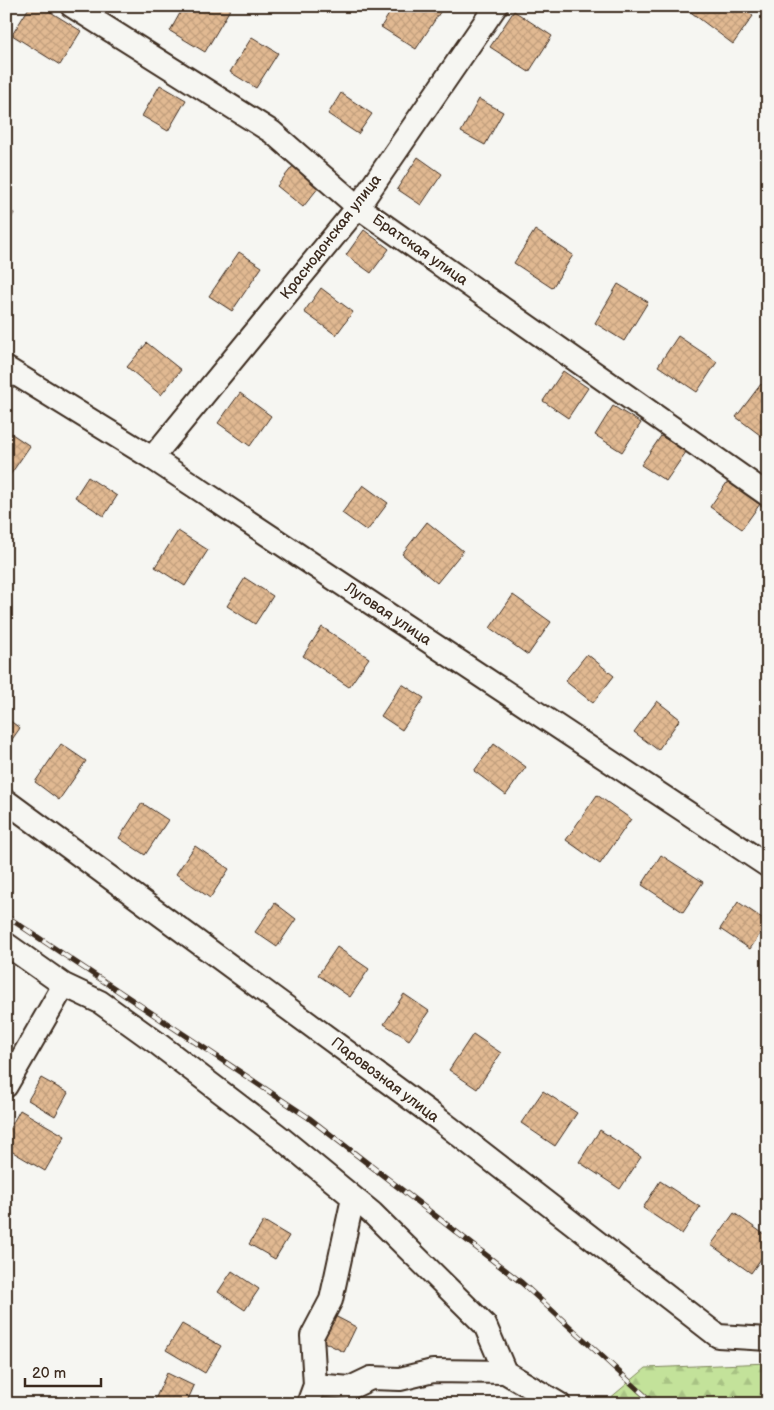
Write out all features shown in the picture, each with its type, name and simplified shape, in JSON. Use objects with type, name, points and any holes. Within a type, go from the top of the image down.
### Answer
[{"type":"street","name":"Братская улица","points":[[72,6],[272,132],[358,207],[768,496]]},
{"type":"street","name":"Краснодонская улица","points":[[152,458],[358,207],[496,6]]},
{"type":"street","name":"Луговая улица","points":[[6,368],[152,458],[768,866]]},
{"type":"street","name":"Паровозная улица","points":[[6,801],[440,1121],[718,1336],[768,1339]]},
{"type":"street","points":[[6,944],[64,985],[100,1002],[157,1043],[281,1138],[372,1213],[484,1325],[505,1372]]},
{"type":"street","points":[[6,1086],[64,985]]},
{"type":"street","points":[[353,1198],[331,1300],[312,1336],[311,1394],[350,1388],[371,1378],[400,1380],[433,1371],[505,1372],[559,1404]]},
{"type":"green space","points":[[768,1363],[768,1404],[603,1404],[646,1368]]},
{"type":"building","points":[[30,6],[41,6],[81,31],[60,65],[12,35]]},
{"type":"building","points":[[184,6],[232,6],[205,52],[170,31]]},
{"type":"building","points":[[394,6],[444,6],[416,49],[381,27]]},
{"type":"building","points":[[691,6],[739,6],[753,16],[733,44],[688,10]]},
{"type":"building","points":[[514,11],[552,36],[529,72],[490,47]]},
{"type":"building","points":[[252,37],[278,53],[256,88],[230,72]]},
{"type":"building","points":[[160,85],[186,100],[168,131],[142,116]]},
{"type":"building","points":[[341,93],[372,114],[358,134],[328,114]]},
{"type":"building","points":[[479,99],[503,112],[485,145],[461,132]]},
{"type":"building","points":[[418,157],[442,174],[421,205],[397,189]]},
{"type":"building","points":[[293,166],[319,187],[303,207],[277,186]]},
{"type":"building","points":[[6,209],[14,213],[6,228]]},
{"type":"building","points":[[364,230],[389,249],[371,273],[346,255]]},
{"type":"building","points":[[535,230],[573,255],[552,288],[514,263]]},
{"type":"building","points":[[239,252],[262,267],[232,311],[209,296]]},
{"type":"building","points":[[618,284],[648,302],[624,341],[595,323]]},
{"type":"building","points":[[321,288],[353,312],[336,335],[304,312]]},
{"type":"building","points":[[678,336],[717,362],[697,392],[658,366]]},
{"type":"building","points":[[147,343],[181,370],[161,395],[127,367]]},
{"type":"building","points":[[563,371],[588,388],[568,418],[543,401]]},
{"type":"building","points":[[761,384],[768,390],[768,441],[736,417]]},
{"type":"building","points":[[240,393],[271,416],[250,446],[218,423]]},
{"type":"building","points":[[613,406],[641,423],[622,452],[595,435]]},
{"type":"building","points":[[6,430],[30,446],[6,481]]},
{"type":"building","points":[[661,436],[686,452],[666,481],[641,465]]},
{"type":"building","points":[[88,477],[117,496],[104,516],[75,497]]},
{"type":"building","points":[[728,481],[760,504],[742,529],[710,507]]},
{"type":"building","points":[[363,485],[388,503],[367,531],[342,513]]},
{"type":"building","points":[[427,522],[463,551],[437,583],[402,554]]},
{"type":"building","points":[[178,531],[208,550],[185,586],[155,567]]},
{"type":"building","points":[[245,578],[273,596],[255,624],[227,606]]},
{"type":"building","points":[[513,595],[551,622],[528,655],[490,628]]},
{"type":"building","points":[[322,627],[369,658],[349,687],[303,656]]},
{"type":"building","points":[[587,654],[614,676],[593,703],[565,681]]},
{"type":"building","points":[[402,684],[424,698],[402,730],[381,716]]},
{"type":"building","points":[[657,701],[680,719],[658,750],[634,732]]},
{"type":"building","points":[[6,718],[20,728],[6,748]]},
{"type":"building","points":[[61,744],[86,761],[59,800],[35,782]]},
{"type":"building","points":[[494,744],[526,767],[506,795],[474,771]]},
{"type":"building","points":[[597,795],[631,819],[600,864],[566,840]]},
{"type":"building","points":[[142,803],[168,820],[145,855],[119,838]]},
{"type":"building","points":[[195,846],[229,869],[210,898],[176,874]]},
{"type":"building","points":[[661,855],[703,882],[683,912],[642,885]]},
{"type":"building","points":[[738,902],[768,922],[750,949],[720,929]]},
{"type":"building","points":[[275,903],[296,919],[277,947],[255,932]]},
{"type":"building","points":[[337,947],[369,969],[350,997],[318,975]]},
{"type":"building","points":[[404,994],[429,1011],[409,1040],[384,1024]]},
{"type":"building","points":[[473,1034],[501,1053],[477,1089],[449,1070]]},
{"type":"building","points":[[41,1078],[68,1093],[55,1116],[28,1100]]},
{"type":"building","points":[[543,1091],[577,1113],[555,1146],[521,1123]]},
{"type":"building","points":[[20,1110],[65,1136],[45,1171],[6,1148],[6,1135]]},
{"type":"building","points":[[600,1130],[641,1157],[620,1189],[579,1162]]},
{"type":"building","points":[[660,1181],[700,1207],[682,1234],[643,1208]]},
{"type":"building","points":[[734,1213],[768,1237],[768,1249],[751,1273],[711,1245]]},
{"type":"building","points":[[264,1221],[289,1236],[275,1259],[249,1244]]},
{"type":"building","points":[[232,1271],[259,1289],[245,1310],[218,1292]]},
{"type":"building","points":[[335,1316],[356,1327],[344,1352],[322,1341]]},
{"type":"building","points":[[182,1324],[221,1346],[205,1373],[166,1350]]},
{"type":"building","points":[[167,1373],[194,1386],[186,1404],[153,1404]]},
{"type":"railway","points":[[6,916],[309,1118],[522,1283],[654,1404]]}]
